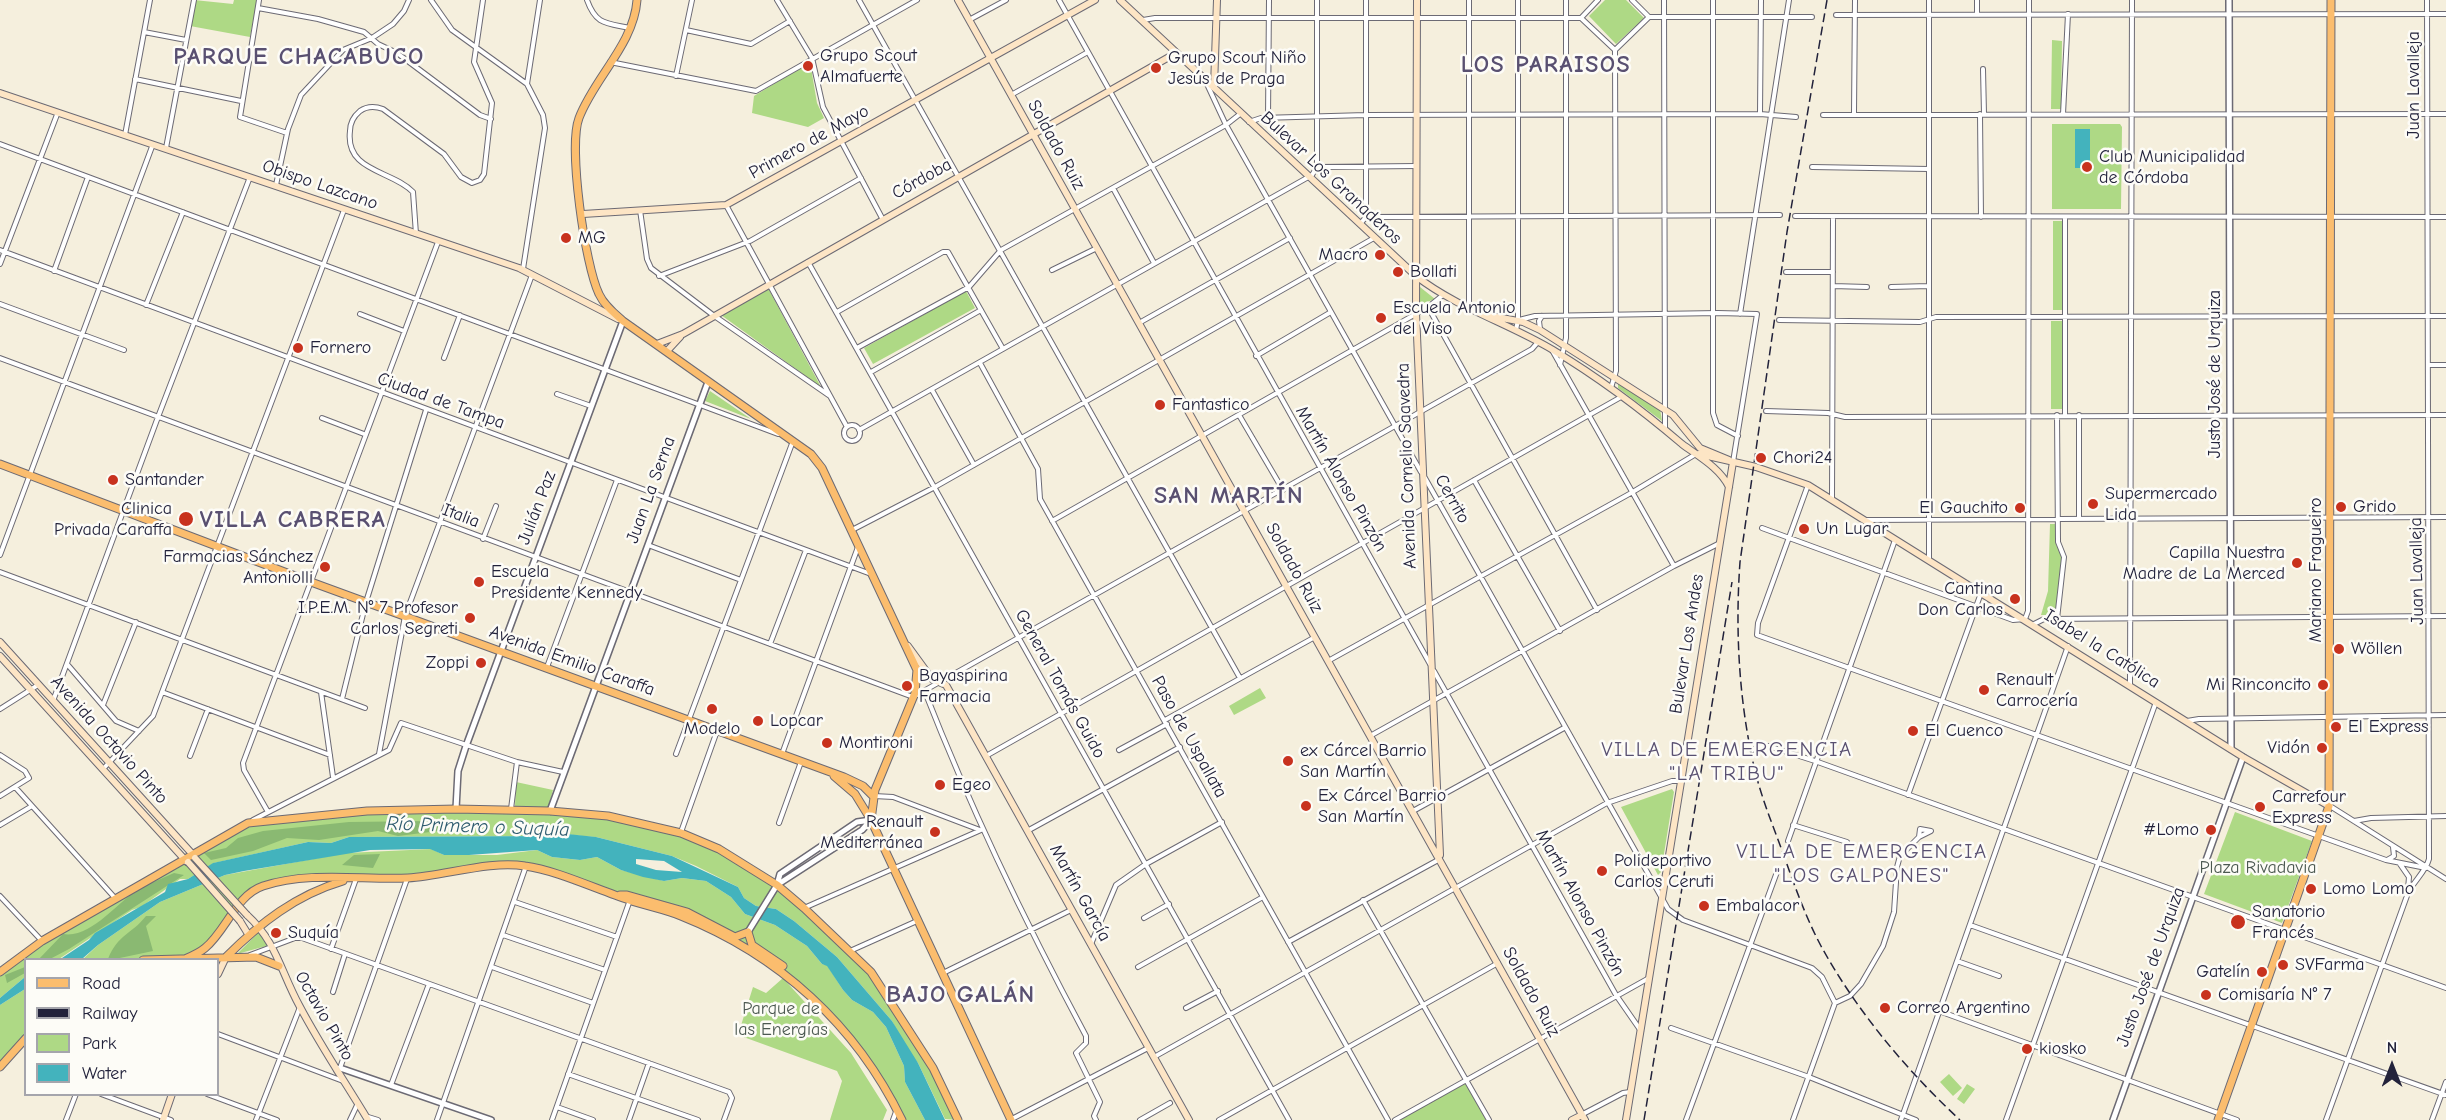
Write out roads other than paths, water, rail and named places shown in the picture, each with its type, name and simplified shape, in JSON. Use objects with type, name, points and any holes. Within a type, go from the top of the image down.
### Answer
[{"type":"main road","points":[[637,0],[630,28],[582,110],[575,130],[591,272],[599,294],[623,321],[790,439],[820,464],[917,670],[914,697],[873,796],[871,820]]},
{"type":"main road","name":"Soldado Ruiz","points":[[958,0],[1584,1117]]},
{"type":"main road","name":"Primero de Mayo","points":[[583,214],[726,205],[1095,0]]},
{"type":"main road","name":"Bulevar Los Granaderos","points":[[1120,0],[1416,276],[1443,295],[1561,355],[1696,453],[1723,478],[1729,487]]},
{"type":"main road","points":[[1214,87],[1217,0]]},
{"type":"main road","name":"Avenida Cornelio Saavedra","points":[[1417,0],[1416,313],[1440,859]]},
{"type":"main road","name":"Mariano Fragueiro","points":[[2219,1117],[2329,806],[2331,0]]},
{"type":"main road","name":"Córdoba","points":[[657,344],[683,334],[882,218],[1176,53]]},
{"type":"main road","name":"Obispo Lazcano","points":[[0,93],[523,269],[623,321]]},
{"type":"main road","points":[[588,304],[596,302],[599,294]]},
{"type":"main road","name":"Bulevar Los Granaderos","points":[[1479,314],[1518,320],[1540,330],[1664,409],[1681,422],[1700,448],[1733,462]]},
{"type":"main road","name":"Córdoba","points":[[668,351],[683,334]]},
{"type":"main road","name":"Bulevar Los Granaderos","points":[[1696,453],[1733,462]]},
{"type":"main road","name":"Isabel la Católica","points":[[1733,462],[1808,485],[2068,645],[2243,757],[2329,806]]},
{"type":"main road","name":"Bulevar Los Andes","points":[[1626,1120],[1733,462]]},
{"type":"main road","name":"Avenida Emilio Caraffa","points":[[0,464],[311,582],[830,772],[863,786],[873,796]]},
{"type":"main road","name":"Avenida Octavio Pinto","points":[[0,642],[258,925]]},
{"type":"main road","name":"Martín García","points":[[906,643],[932,679],[943,683],[1029,830],[1071,910],[1189,1120]]},
{"type":"main road","name":"Avenida Octavio Pinto","points":[[0,656],[186,860],[240,921],[248,934]]},
{"type":"main road","name":"Avenida Emilio Caraffa","points":[[830,772],[855,794],[871,820],[1010,1120]]},
{"type":"main road","points":[[863,786],[878,781]]},
{"type":"main road","points":[[0,972],[42,941],[248,823],[368,811],[456,809],[550,811],[637,821],[681,833],[719,849],[804,908],[868,968],[880,984],[933,1068],[958,1120]]},
{"type":"main road","points":[[219,972],[226,957],[258,925],[310,893],[356,879],[408,878],[498,866],[527,866],[678,915],[702,925],[768,962],[801,986]]},
{"type":"main road","points":[[187,958],[204,949],[256,889],[317,877],[348,880]]},
{"type":"main road","points":[[618,896],[627,895],[687,912],[735,937],[747,933],[752,945],[787,969],[858,1048],[902,1120]]},
{"type":"main road","name":"Octavio Pinto","points":[[258,925],[274,946],[279,966],[300,1007],[367,1118]]},
{"type":"main road","points":[[206,958],[265,958],[279,966]]},
{"type":"main road","points":[[0,1067],[24,1040]]},
{"type":"main road","points":[[163,1119],[172,1096]]},
{"type":"main road","points":[[1572,1120],[1584,1117]]},
{"type":"street","points":[[125,135],[150,0]]},
{"type":"street","points":[[166,148],[194,0]]},
{"type":"street","points":[[259,0],[239,114],[243,120],[287,133]]},
{"type":"street","points":[[276,185],[287,133],[304,90],[343,51],[372,38],[399,18],[409,2],[400,0]]},
{"type":"street","points":[[431,0],[449,26],[475,48],[527,84],[543,115],[545,128],[523,269]]},
{"type":"street","points":[[416,234],[413,192],[402,183],[370,169],[355,156],[349,137],[354,118],[369,107],[387,111],[444,154],[461,177],[472,183],[480,180],[484,174],[492,100],[475,66],[475,48],[483,0]]},
{"type":"street","points":[[527,84],[540,0]]},
{"type":"street","points":[[587,0],[592,14],[598,21],[630,28]]},
{"type":"street","points":[[676,76],[692,0]]},
{"type":"street","points":[[777,0],[812,58],[821,102],[882,218]]},
{"type":"street","points":[[859,0],[1240,678]]},
{"type":"street","points":[[610,62],[756,91],[917,0]]},
{"type":"street","points":[[969,20],[1006,0]]},
{"type":"street","name":"Martín Alonso Pinzón","points":[[1059,0],[1446,694],[1616,995],[1641,1032]]},
{"type":"street","points":[[1268,118],[1269,0]]},
{"type":"street","points":[[847,427],[844,434],[851,440],[857,438],[859,430],[1314,173],[1317,167],[1317,0]]},
{"type":"street","points":[[1360,225],[1366,217],[1366,0]]},
{"type":"street","points":[[1469,0],[1469,308]]},
{"type":"street","points":[[1516,331],[1518,320],[1518,0]]},
{"type":"street","points":[[1560,365],[1565,345],[1566,316],[1566,0]]},
{"type":"street","points":[[1581,18],[1598,0]]},
{"type":"street","points":[[1632,0],[1649,17]]},
{"type":"street","points":[[1664,0],[1665,429]]},
{"type":"street","points":[[1713,0],[1713,419],[1717,425],[1738,436]]},
{"type":"street","points":[[1760,114],[1761,0]]},
{"type":"street","points":[[1518,320],[1542,316],[1740,314],[1789,0]]},
{"type":"street","points":[[1854,113],[1855,0]]},
{"type":"street","points":[[1929,0],[1929,560]]},
{"type":"street","points":[[1977,0],[1977,15]]},
{"type":"street","points":[[1762,528],[1975,607],[2013,620],[2025,619],[2028,611],[2029,0]]},
{"type":"street","points":[[2130,685],[2132,0]]},
{"type":"street","name":"Justo José de Urquiza","points":[[2229,0],[2231,749]]},
{"type":"street","name":"Juan Lavalleja","points":[[2326,1120],[2408,893],[2417,877],[2426,868],[2430,854],[2431,616],[2427,0]]},
{"type":"street","points":[[258,8],[364,32],[397,53],[480,115],[491,119]]},
{"type":"street","points":[[2063,114],[2068,14]]},
{"type":"street","points":[[1836,15],[2446,14]]},
{"type":"street","points":[[1610,389],[1615,378],[1616,316],[1615,50],[1649,17],[1812,17]]},
{"type":"street","points":[[1142,21],[1217,18],[1581,18],[1615,50]]},
{"type":"street","points":[[686,30],[751,44],[790,21]]},
{"type":"street","points":[[144,32],[186,40]]},
{"type":"street","points":[[1011,95],[1088,52]]},
{"type":"street","points":[[1981,217],[1983,69]]},
{"type":"street","name":"Cerrito","points":[[1204,78],[1226,125],[1661,901]]},
{"type":"street","points":[[135,79],[241,101]]},
{"type":"street","points":[[0,264],[2,251],[58,112]]},
{"type":"street","points":[[1823,115],[1854,113],[2446,114]]},
{"type":"street","points":[[857,348],[969,287],[1001,250],[1226,125],[1240,114]]},
{"type":"street","points":[[1249,122],[1268,118],[1366,115],[1771,114],[1796,117]]},
{"type":"street","points":[[0,144],[700,403],[790,439],[759,533],[676,754]]},
{"type":"street","points":[[0,555],[154,144]]},
{"type":"street","points":[[1317,167],[1417,166]]},
{"type":"street","points":[[1812,167],[1929,169]]},
{"type":"street","points":[[54,271],[88,177]]},
{"type":"street","points":[[53,701],[229,229],[251,177]]},
{"type":"street","points":[[659,276],[746,243],[861,178]]},
{"type":"street","points":[[1113,188],[1154,263]]},
{"type":"street","points":[[726,205],[847,427]]},
{"type":"street","points":[[103,769],[150,720],[344,209]]},
{"type":"street","points":[[640,210],[646,259],[659,276],[830,396]]},
{"type":"street","points":[[146,305],[183,212]]},
{"type":"street","points":[[1366,217],[1780,215]]},
{"type":"street","points":[[1795,216],[2446,218]]},
{"type":"street","points":[[1832,499],[1833,217]]},
{"type":"street","points":[[2065,217],[2065,415]]},
{"type":"street","points":[[1139,323],[1290,238]]},
{"type":"street","points":[[852,530],[935,487],[1374,238]]},
{"type":"street","points":[[268,812],[243,766],[255,727],[311,582],[364,434],[438,242]]},
{"type":"street","points":[[1052,270],[1097,248]]},
{"type":"street","name":"Ciudad de Tampa","points":[[2,251],[570,464],[873,574]]},
{"type":"street","points":[[837,312],[943,252],[948,252],[1003,349]]},
{"type":"street","name":"General Tomás Guido","points":[[807,261],[1289,1120]]},
{"type":"street","points":[[1786,272],[1833,272]]},
{"type":"street","points":[[379,754],[405,616],[532,275]]},
{"type":"street","points":[[1833,286],[1867,287]]},
{"type":"street","points":[[1892,286],[1929,286]]},
{"type":"street","points":[[1052,521],[1428,307],[1443,295]]},
{"type":"street","points":[[0,304],[124,350]]},
{"type":"street","points":[[1428,307],[1597,610]]},
{"type":"street","points":[[871,372],[981,310]]},
{"type":"street","points":[[1256,356],[1331,312]]},
{"type":"street","points":[[360,314],[404,331]]},
{"type":"street","name":"Bulevar Los Andes","points":[[1733,462],[1758,314],[1740,314]]},
{"type":"street","points":[[444,358],[459,315]]},
{"type":"street","points":[[1540,330],[1539,321],[1542,316]]},
{"type":"street","points":[[1779,320],[1833,322],[2028,317],[2446,316]]},
{"type":"street","name":"Julián Paz","points":[[456,809],[459,771],[466,746],[499,650],[623,321]]},
{"type":"street","points":[[914,697],[943,683],[1018,638],[1471,384],[1532,349],[1538,342]]},
{"type":"street","points":[[1552,349],[1674,566]]},
{"type":"street","name":"Italia","points":[[0,357],[483,539],[914,697]]},
{"type":"street","name":"Paso de Uspallata","points":[[980,363],[1039,472],[1040,499],[1388,1120]]},
{"type":"street","points":[[2428,365],[2446,365]]},
{"type":"street","name":"Juan La Serna","points":[[550,811],[708,382]]},
{"type":"street","points":[[932,390],[974,465]]},
{"type":"street","points":[[557,394],[591,406]]},
{"type":"street","points":[[986,756],[1621,397]]},
{"type":"street","points":[[342,699],[366,602],[426,410]]},
{"type":"street","points":[[1766,411],[1833,414],[1845,417],[2446,415]]},
{"type":"street","points":[[1239,415],[1283,490]]},
{"type":"street","points":[[2057,415],[2058,542],[2064,557],[2057,619]]},
{"type":"street","points":[[2079,415],[2079,518]]},
{"type":"street","points":[[322,418],[364,434]]},
{"type":"street","points":[[847,427],[852,425],[859,430]]},
{"type":"street","points":[[1328,661],[1631,493],[1696,453]]},
{"type":"street","points":[[547,668],[617,480]]},
{"type":"street","points":[[1474,480],[1560,631]]},
{"type":"street","points":[[1808,485],[1758,623],[1757,635],[2386,860],[2426,868]]},
{"type":"street","points":[[483,539],[496,506]]},
{"type":"street","points":[[1864,520],[2446,517]]},
{"type":"street","points":[[1788,841],[1815,761],[1885,574],[1895,539]]},
{"type":"street","points":[[782,755],[859,544]]},
{"type":"street","points":[[1370,736],[1674,566],[1718,544]]},
{"type":"street","points":[[647,545],[741,580]]},
{"type":"street","points":[[770,644],[806,550]]},
{"type":"street","points":[[0,572],[365,708]]},
{"type":"street","points":[[1908,795],[1981,592]]},
{"type":"street","points":[[2034,624],[2044,619],[2131,617],[2446,616]]},
{"type":"street","points":[[103,705],[136,622]]},
{"type":"street","points":[[1119,750],[1240,678],[1315,637]]},
{"type":"street","points":[[1902,1117],[2068,645]]},
{"type":"street","points":[[66,664],[117,721],[140,732]]},
{"type":"street","points":[[0,709],[39,684]]},
{"type":"street","points":[[321,691],[333,777]]},
{"type":"street","points":[[162,692],[330,755]]},
{"type":"street","points":[[925,692],[981,830],[1030,931],[1086,1036],[1086,1043],[1076,1053],[1100,1102],[1094,1116],[1096,1120]]},
{"type":"street","points":[[2006,1120],[2156,701]]},
{"type":"street","points":[[190,756],[208,709]]},
{"type":"street","points":[[2187,721],[2331,716],[2446,716]]},
{"type":"street","points":[[248,823],[391,748],[399,725],[404,723],[517,762],[563,772]]},
{"type":"street","points":[[1413,811],[1564,728]]},
{"type":"street","points":[[681,833],[717,731]]},
{"type":"street","points":[[1752,750],[1768,746],[1815,761],[2446,988]]},
{"type":"street","points":[[1029,830],[1179,747]]},
{"type":"street","points":[[0,755],[28,775],[27,781],[0,796]]},
{"type":"street","name":"Justo José de Urquiza","points":[[2113,1120],[2243,757]]},
{"type":"street","points":[[511,810],[517,762]]},
{"type":"street","points":[[779,824],[801,762]]},
{"type":"street","points":[[1154,1057],[1382,931],[1606,803],[1672,781],[1680,781]]},
{"type":"street","points":[[15,787],[115,898]]},
{"type":"street","points":[[873,796],[893,797],[981,830]]},
{"type":"street","points":[[0,825],[32,806]]},
{"type":"street","name":"Isabel la Católica","points":[[2329,806],[2446,879]]},
{"type":"street","points":[[2354,822],[2446,816]]},
{"type":"street","points":[[747,933],[775,888],[862,830],[871,820]]},
{"type":"street","points":[[1091,944],[1116,885],[1146,864],[1222,822]]},
{"type":"street","points":[[1793,825],[1847,842]]},
{"type":"street","points":[[804,908],[981,830]]},
{"type":"street","points":[[1793,1120],[1835,1003],[1850,996],[1870,970],[1894,912],[1900,856],[1919,837]]},
{"type":"street","points":[[2386,860],[2394,856],[2393,846]]},
{"type":"street","points":[[1288,942],[1440,859]]},
{"type":"street","points":[[2400,864],[2409,877],[2408,893]]},
{"type":"street","points":[[437,1120],[527,866]]},
{"type":"street","points":[[1686,1120],[1777,872]]},
{"type":"street","points":[[408,878],[339,1069],[491,1120]]},
{"type":"street","points":[[331,949],[356,879]]},
{"type":"street","points":[[0,896],[42,941]]},
{"type":"street","points":[[1138,967],[1263,897]]},
{"type":"street","points":[[552,1120],[630,900]]},
{"type":"street","points":[[1363,900],[1489,1120]]},
{"type":"street","points":[[1661,901],[1678,918],[1818,972],[1835,1003]]},
{"type":"street","points":[[515,902],[617,937]]},
{"type":"street","points":[[1144,918],[1169,904]]},
{"type":"street","points":[[942,974],[1071,910]]},
{"type":"street","points":[[850,951],[917,921]]},
{"type":"street","points":[[1970,925],[2444,1094]]},
{"type":"street","points":[[503,935],[605,970]]},
{"type":"street","points":[[242,957],[295,938],[331,949],[581,1038],[731,1095],[724,1120]]},
{"type":"street","points":[[333,992],[345,954]]},
{"type":"street","points":[[1957,961],[1999,976]]},
{"type":"street","points":[[1219,1120],[1498,963]]},
{"type":"street","points":[[492,967],[593,1004]]},
{"type":"street","points":[[1395,1120],[1650,978]]},
{"type":"street","points":[[391,1085],[429,984]]},
{"type":"street","points":[[1186,1008],[1218,991]]},
{"type":"street","points":[[256,1120],[300,1007]]},
{"type":"street","points":[[1939,1011],[2127,1080],[2219,1117],[2237,1120]]},
{"type":"street","points":[[1671,1028],[1809,1077],[1902,1117],[1916,1120]]},
{"type":"street","points":[[219,1034],[345,1082]]},
{"type":"street","points":[[1010,1120],[1148,1048]]},
{"type":"street","points":[[629,1120],[649,1063]]},
{"type":"street","points":[[568,1074],[698,1120]]},
{"type":"street","points":[[2432,1120],[2444,1094],[2446,1082]]},
{"type":"street","points":[[1584,1117],[1623,1093],[1631,1092]]},
{"type":"street","points":[[66,1120],[76,1096]]},
{"type":"street","points":[[104,1096],[171,1120]]},
{"type":"street","points":[[210,1096],[277,1120]]},
{"type":"street","points":[[350,1120],[358,1103]]},
{"type":"street","points":[[1140,1120],[1170,1103]]},
{"type":"street","points":[[556,1107],[593,1120]]},
{"type":"street","points":[[893,1120],[897,1109]]},
{"type":"street","points":[[367,1118],[378,1120]]},
{"type":"water","points":[[2075,129],[2090,129],[2090,168],[2075,168]]},
{"type":"water","points":[[558,833],[596,837],[672,856],[738,887],[744,898],[756,906],[776,909],[837,957],[892,1021],[918,1063],[945,1120],[925,1120],[905,1082],[904,1066],[886,1027],[873,1012],[852,1000],[827,966],[822,964],[807,946],[775,925],[745,914],[731,897],[706,881],[682,878],[664,881],[643,877],[621,870],[597,857],[580,860],[552,857],[537,850],[444,855],[430,849],[370,850],[244,871],[225,875],[160,902],[83,958],[62,958],[89,940],[95,933],[165,892],[168,884],[188,879],[213,863],[308,842],[331,843],[349,837],[546,836]],"holes":[[[636,859],[664,861],[682,872],[656,870],[636,864]]]},
{"type":"water","points":[[24,978],[24,990],[0,1005],[0,998]]},
{"type":"railway","points":[[1827,0],[1787,232],[1740,562],[1738,641],[1745,719],[1761,792],[1800,900],[1821,946],[1850,993],[1883,1038],[1920,1081],[1960,1120]]},
{"type":"railway","points":[[1644,1120],[1732,582]]},
{"type":"place","name":"Grupo Scout Almafuerte","points":[[808,66]]},
{"type":"place","name":"Grupo Scout Niño Jesús de Praga","points":[[1156,68]]},
{"type":"place","name":"Club Municipalidad de Córdoba","points":[[2087,167]]},
{"type":"place","name":"MG","points":[[566,238]]},
{"type":"place","name":"Macro","points":[[1380,255]]},
{"type":"place","name":"Bollati","points":[[1398,272]]},
{"type":"place","name":"Escuela Antonio del Viso","points":[[1381,318]]},
{"type":"place","name":"Fornero","points":[[298,348]]},
{"type":"place","name":"Fantastico","points":[[1160,405]]},
{"type":"place","name":"Chori24","points":[[1761,458]]},
{"type":"place","name":"Santander","points":[[113,480]]},
{"type":"place","name":"Supermercado Lida","points":[[2093,504]]},
{"type":"place","name":"Grido","points":[[2341,507]]},
{"type":"place","name":"El Gauchito","points":[[2020,508]]},
{"type":"place","name":"Clinica Privada Caraffa","points":[[186,519]]},
{"type":"place","name":"Un Lugar","points":[[1804,529]]},
{"type":"place","name":"Capilla Nuestra Madre de La Merced","points":[[2297,563]]},
{"type":"place","name":"Farmacias Sánchez Antoniolli","points":[[325,567]]},
{"type":"place","name":"Escuela Presidente Kennedy","points":[[479,582]]},
{"type":"place","name":"Cantina Don Carlos","points":[[2015,599]]},
{"type":"place","name":"I.P.E.M. N° 7 Profesor Carlos Segreti","points":[[470,618]]},
{"type":"place","name":"Wöllen","points":[[2339,649]]},
{"type":"place","name":"Zoppi","points":[[481,663]]},
{"type":"place","name":"Mi Rinconcito","points":[[2323,685]]},
{"type":"place","name":"Bayaspirina Farmacia","points":[[907,686]]},
{"type":"place","name":"Renault Carrocería","points":[[1984,690]]},
{"type":"place","name":"Modelo","points":[[712,709]]},
{"type":"place","name":"Lopcar","points":[[758,721]]},
{"type":"place","name":"El Express","points":[[2336,727]]},
{"type":"place","name":"El Cuenco","points":[[1913,731]]},
{"type":"place","name":"Montironi","points":[[827,743]]},
{"type":"place","name":"Vidón","points":[[2322,748]]},
{"type":"place","name":"ex Cárcel Barrio San Martín","points":[[1288,761]]},
{"type":"place","name":"Egeo","points":[[940,785]]},
{"type":"place","name":"Ex Cárcel Barrio San Martín","points":[[1306,806]]},
{"type":"place","name":"Carrefour Express","points":[[2260,807]]},
{"type":"place","name":"#Lomo","points":[[2211,830]]},
{"type":"place","name":"Renault Mediterránea","points":[[935,832]]},
{"type":"place","name":"Polideportivo Carlos Ceruti","points":[[1602,871]]},
{"type":"place","name":"Lomo Lomo","points":[[2311,889]]},
{"type":"place","name":"Embalacor","points":[[1704,906]]},
{"type":"place","name":"Sanatorio Francés","points":[[2238,922]]},
{"type":"place","name":"Suquía","points":[[276,933]]},
{"type":"place","name":"SVFarma","points":[[2283,965]]},
{"type":"place","name":"Gatelín","points":[[2262,972]]},
{"type":"place","name":"Comisaría N° 7","points":[[2206,995]]},
{"type":"place","name":"Correo Argentino","points":[[1885,1008]]},
{"type":"place","name":"kiosko","points":[[2027,1049]]},
{"type":"district","name":"PARQUE CHACABUCO","points":[[299,57]]},
{"type":"district","name":"LOS PARAISOS","points":[[1546,65]]},
{"type":"district","name":"SAN MARTÍN","points":[[1229,496]]},
{"type":"district","name":"VILLA CABRERA","points":[[293,520]]},
{"type":"district","name":"VILLA DE EMERGENCIA \"LA TRIBU\"","points":[[1727,762]]},
{"type":"district","name":"VILLA DE EMERGENCIA \"LOS GALPONES\"","points":[[1862,864]]},
{"type":"district","name":"BAJO GALÁN","points":[[961,995]]},
{"type":"water label","name":"Río Primero o Suquía","points":[[478,827]]},
{"type":"park label","name":"Plaza Rivadavia","points":[[2258,868]]},
{"type":"park label","name":"Parque de las Energías","points":[[781,1019]]}]
